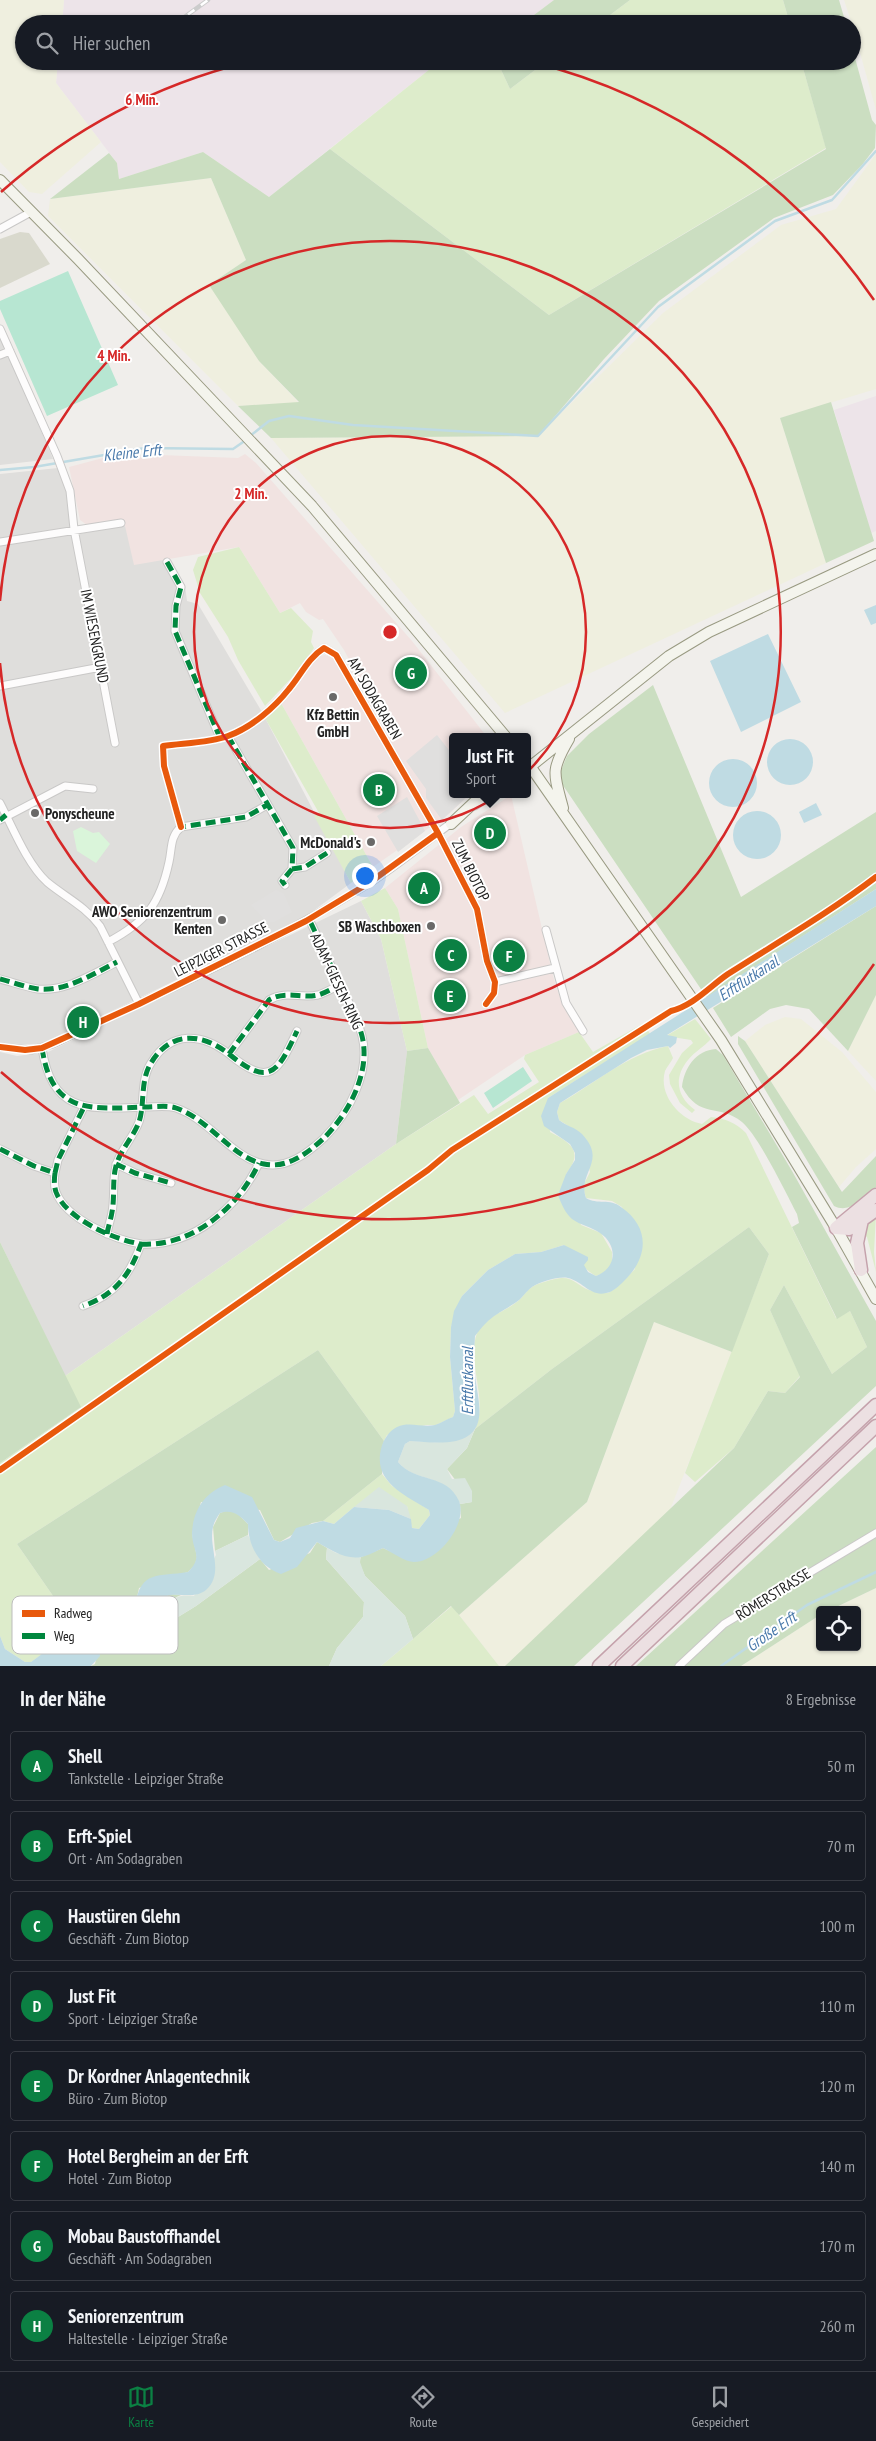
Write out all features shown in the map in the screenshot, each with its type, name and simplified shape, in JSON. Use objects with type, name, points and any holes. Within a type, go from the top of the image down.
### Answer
[{"type":"highway","points":[[836,1228],[876,1195]]},
{"type":"highway","points":[[836,1228],[849,1228],[876,1210]]},
{"type":"highway","points":[[861,1270],[857,1243],[862,1220]]},
{"type":"highway","points":[[599,1666],[876,1405]]},
{"type":"highway","points":[[622,1666],[876,1426]]},
{"type":"main road","points":[[0,180],[312,506],[503,733]]},
{"type":"main road","points":[[531,764],[574,732],[646,673],[709,632],[876,554]]},
{"type":"main road","points":[[485,711],[494,733]]},
{"type":"main road","points":[[565,813],[554,772],[558,758],[574,732]]},
{"type":"main road","points":[[531,770],[565,813],[708,1020],[752,1088],[861,1270],[876,1299]]},
{"type":"main road","points":[[451,824],[479,798]]},
{"type":"street","points":[[0,229],[31,212]]},
{"type":"street","name":"IM WIESENGRUND","points":[[0,329],[57,456],[70,491],[74,530],[102,667],[115,743]]},
{"type":"street","points":[[0,356],[10,351]]},
{"type":"street","points":[[0,542],[121,523]]},
{"type":"street","points":[[167,562],[181,587],[176,606],[176,631],[220,738]]},
{"type":"street","name":"AM SODAGRABEN","points":[[181,827],[164,766],[163,746],[220,738],[251,724],[281,699],[297,680],[313,654],[324,648],[336,655],[346,671],[438,833]]},
{"type":"street","points":[[0,686],[102,667]]},
{"type":"street","points":[[228,736],[293,848],[292,869],[282,881],[285,885]]},
{"type":"street","points":[[3,818],[65,786],[93,789]]},
{"type":"street","name":"LEIPZIGER STRASSE","points":[[0,1047],[25,1050],[42,1048],[139,1004],[309,919],[369,883],[487,798]]},
{"type":"street","points":[[0,802],[3,818],[39,873],[56,889],[92,915],[108,942],[139,1004]]},
{"type":"street","points":[[108,942],[130,930],[142,920],[154,905],[164,881],[175,832],[181,827],[246,817],[268,805]]},
{"type":"street","name":"ZUM BIOTOP","points":[[438,833],[477,909],[487,961],[495,982]]},
{"type":"street","points":[[292,869],[305,867],[327,853]]},
{"type":"street","name":"ADAM-GIESEN-RING","points":[[259,1163],[282,1164],[309,1151],[330,1132],[341,1118],[362,1073],[363,1038],[353,1009],[309,919]]},
{"type":"street","points":[[546,930],[566,1003],[583,1031]]},
{"type":"street","points":[[0,979],[36,989],[53,989],[77,981],[117,962]]},
{"type":"street","points":[[486,1004],[494,993],[495,982],[555,968]]},
{"type":"street","points":[[229,1054],[269,1000],[276,996],[289,994],[318,995],[340,985]]},
{"type":"street","points":[[107,1234],[112,1211],[116,1164],[136,1129],[150,1063],[178,1039],[204,1038],[256,1072],[272,1071],[284,1062],[298,1031]]},
{"type":"street","points":[[42,1048],[47,1077],[54,1088],[84,1107],[109,1110],[174,1107],[189,1113],[245,1156],[259,1163],[238,1198],[226,1210],[180,1240],[162,1244],[124,1242],[73,1213],[62,1203],[56,1193],[54,1173],[58,1160],[84,1107]]},
{"type":"street","points":[[0,1149],[34,1166],[54,1173]]},
{"type":"street","points":[[116,1164],[135,1173],[171,1183]]},
{"type":"street","points":[[82,1306],[96,1300],[122,1282],[133,1266],[141,1244]]},
{"type":"street","name":"RÖMERSTRASSE","points":[[679,1666],[724,1624],[876,1533]]},
{"type":"shaded area","points":[[64,0],[554,0],[534,15],[63,15]]},
{"type":"shaded area","points":[[57,70],[429,70],[269,197],[203,152],[119,179],[117,163],[56,83]]},
{"type":"shaded area","points":[[20,232],[29,233],[50,264],[0,288],[0,239]]},
{"type":"shaded area","points":[[0,335],[53,459],[0,465]]},
{"type":"shaded area","points":[[876,396],[876,531],[871,533],[834,410]]},
{"type":"shaded area","points":[[245,454],[256,463],[412,641],[484,733],[449,733],[449,798],[466,798],[449,814],[373,867],[281,703],[317,657],[325,655],[333,658],[361,706],[371,701],[344,650],[323,619],[319,620],[306,612],[300,603],[280,613],[239,547],[134,565],[125,526],[122,526],[120,519],[87,525],[80,520],[69,467],[103,458],[104,461],[160,455],[238,458]]},
{"type":"shaded area","points":[[58,468],[68,493],[73,535],[125,526],[169,560],[185,585],[187,601],[198,604],[262,712],[351,883],[301,920],[41,1045],[0,1043],[0,474]]},
{"type":"shaded area","points":[[437,735],[449,750],[449,798],[466,798],[442,820],[426,798],[426,789],[406,761]]},
{"type":"shaded area","points":[[407,797],[425,831],[398,852],[377,816]]},
{"type":"shaded area","points":[[506,798],[512,798],[553,976],[562,1004],[579,1032],[525,1055],[458,1100],[428,1048],[398,909],[385,888],[461,827]]},
{"type":"shaded area","points":[[276,890],[284,894],[292,912],[274,922],[267,922],[251,905]]},
{"type":"shaded area","points":[[361,901],[381,939],[407,1051],[396,1144],[65,1376],[0,1242],[0,1052],[17,1056],[48,1052]]},
{"type":"shaded area","points":[[475,1429],[467,1448],[447,1469],[452,1479],[465,1478],[472,1491],[472,1502],[460,1504],[446,1487],[405,1469],[398,1462],[405,1444],[410,1441],[452,1441]]},
{"type":"shaded area","points":[[379,1487],[407,1506],[411,1519],[389,1510],[354,1507]]},
{"type":"shaded area","points":[[248,1535],[260,1559],[178,1617],[178,1597],[194,1596],[216,1555],[215,1551]]},
{"type":"shaded area","points":[[327,1548],[336,1553],[361,1557],[360,1562],[365,1576],[405,1616],[413,1639],[381,1666],[329,1666],[337,1648],[363,1617],[364,1602],[326,1559]]},
{"type":"green space","points":[[0,0],[64,0],[63,15],[15,15],[15,70],[57,70],[56,83],[101,142],[42,194],[29,192],[0,162]]},
{"type":"green space","points":[[554,0],[630,0],[610,15],[534,15]]},
{"type":"green space","points":[[630,0],[783,0],[787,15],[610,15]]},
{"type":"green space","points":[[783,0],[839,0],[843,15],[787,15]]},
{"type":"green space","points":[[844,0],[876,0],[876,110],[861,56],[861,15],[849,15]]},
{"type":"green space","points":[[429,70],[501,70],[510,89],[535,70],[804,70],[826,148],[549,315],[330,149]]},
{"type":"green space","points":[[501,70],[535,70],[510,89]]},
{"type":"green space","points":[[804,70],[858,70],[872,120],[876,125],[875,148],[862,165],[833,195],[774,218],[659,301],[604,359],[538,436],[271,438],[238,406],[299,402],[259,361],[209,285],[246,260],[211,178],[50,199],[109,153],[117,163],[119,179],[203,152],[269,197],[330,149],[549,315],[826,149]]},
{"type":"green space","points":[[876,154],[876,389],[780,418],[826,563],[505,713],[271,438],[538,436],[663,313],[781,225],[836,209]]},
{"type":"green space","points":[[211,178],[246,260],[210,285],[259,361],[299,403],[238,406],[48,216],[50,199]]},
{"type":"green space","points":[[68,271],[118,385],[47,416],[0,309],[0,301]]},
{"type":"green space","points":[[831,402],[874,541],[826,563],[780,418]]},
{"type":"green space","points":[[239,547],[280,613],[291,608],[313,631],[311,642],[314,648],[299,670],[265,706],[238,660],[228,637],[200,593],[193,570],[198,557]]},
{"type":"green space","points":[[653,685],[741,897],[876,812],[876,889],[707,998],[558,778],[567,756],[589,734]]},
{"type":"green space","points":[[281,703],[373,867],[351,883],[314,816],[319,813],[265,718]]},
{"type":"green space","points":[[81,827],[93,833],[99,832],[110,844],[96,863],[77,851],[73,831]]},
{"type":"green space","points":[[385,888],[398,909],[428,1048],[407,1051],[381,939],[361,901]]},
{"type":"green space","points":[[876,906],[876,995],[848,1051],[809,1009],[786,1005],[770,1009],[731,1037],[713,1008]]},
{"type":"green space","points":[[876,995],[876,1081],[848,1051]]},
{"type":"green space","points":[[785,1017],[801,1019],[842,1052],[876,1092],[876,1149],[856,1167],[839,1187],[745,1041],[765,1025]]},
{"type":"green space","points":[[695,1019],[711,1039],[690,1057],[680,1074],[679,1087],[684,1099],[695,1110],[692,1113],[680,1103],[670,1084],[669,1075],[682,1053],[693,1043],[691,1040],[666,1036]]},
{"type":"green space","points":[[644,1023],[650,1034],[548,1098],[550,1132],[573,1148],[574,1159],[566,1174],[581,1225],[601,1233],[612,1252],[612,1265],[606,1272],[596,1276],[583,1266],[564,1245],[541,1252],[515,1254],[488,1270],[462,1296],[451,1327],[450,1357],[455,1411],[453,1417],[436,1425],[426,1425],[387,1435],[384,1441],[318,1350],[17,1544],[53,1596],[12,1596],[12,1654],[5,1649],[0,1636],[0,1463],[80,1408],[65,1376],[396,1144],[474,1095],[488,1114],[539,1082],[524,1059],[525,1055],[579,1032],[593,1052]]},
{"type":"green space","points":[[738,1036],[745,1041],[842,1192],[876,1156],[876,1187],[857,1204],[846,1208],[834,1206],[738,1044]]},
{"type":"green space","points":[[668,1046],[673,1058],[665,1071],[664,1080],[665,1089],[673,1105],[679,1112],[694,1122],[702,1124],[711,1117],[721,1119],[734,1124],[746,1133],[836,1318],[850,1311],[867,1347],[832,1374],[784,1285],[770,1310],[800,1376],[785,1393],[768,1391],[734,1448],[695,1482],[685,1473],[769,1254],[749,1227],[552,1369],[475,1429],[480,1401],[474,1353],[475,1341],[482,1325],[518,1301],[532,1287],[542,1283],[565,1278],[589,1290],[608,1293],[616,1288],[635,1269],[622,1207],[612,1201],[586,1198],[583,1186],[590,1172],[581,1134],[559,1120],[557,1112],[560,1103],[625,1062],[639,1055]]},
{"type":"green space","points":[[428,1048],[460,1103],[396,1144],[407,1051]]},
{"type":"green space","points":[[716,1049],[723,1055],[792,1171],[876,1321],[876,1386],[574,1666],[505,1666],[734,1448],[768,1391],[785,1393],[800,1377],[770,1310],[784,1285],[832,1374],[867,1347],[850,1311],[837,1319],[792,1227],[799,1223],[797,1214],[749,1129],[734,1116],[703,1108],[696,1104],[682,1087],[685,1073],[692,1061],[709,1050]]},
{"type":"green space","points":[[523,1067],[532,1081],[493,1108],[484,1093]]},
{"type":"green space","points":[[876,1215],[874,1252],[876,1272],[867,1237],[862,1234],[865,1225]]},
{"type":"green space","points":[[749,1227],[769,1254],[732,1352],[654,1322],[587,1502],[459,1615],[451,1606],[413,1639],[405,1616],[365,1576],[359,1562],[361,1557],[383,1548],[396,1554],[461,1518],[460,1504],[472,1502],[447,1469],[467,1448],[475,1429],[552,1369]]},
{"type":"green space","points":[[0,1242],[81,1407],[0,1463]]},
{"type":"green space","points":[[654,1322],[732,1352],[670,1510],[659,1527],[508,1666],[499,1666],[459,1615],[587,1502]]},
{"type":"green space","points":[[318,1350],[384,1441],[382,1447],[382,1474],[323,1521],[312,1523],[280,1542],[274,1540],[260,1510],[201,1502],[192,1534],[197,1557],[195,1565],[188,1572],[139,1588],[137,1596],[53,1596],[17,1544]]},
{"type":"green space","points":[[876,1447],[876,1588],[838,1606],[816,1606],[816,1618],[741,1666],[636,1666]]},
{"type":"green space","points":[[382,1474],[392,1486],[429,1510],[430,1515],[419,1529],[412,1528],[407,1506],[354,1507],[334,1524],[323,1521]]},
{"type":"green space","points":[[228,1510],[238,1514],[248,1524],[248,1535],[215,1551],[213,1527],[220,1513]]},
{"type":"green space","points":[[317,1542],[327,1548],[326,1559],[364,1602],[363,1617],[337,1648],[329,1666],[91,1666],[95,1664],[97,1654],[178,1654],[178,1617],[260,1559],[269,1570],[310,1553]]},
{"type":"green space","points":[[876,1588],[876,1666],[741,1666],[816,1618],[816,1651],[861,1651],[861,1606],[838,1606]]},
{"type":"green space","points":[[170,1594],[181,1595],[178,1596],[167,1596]]},
{"type":"green space","points":[[452,1606],[499,1666],[381,1666]]},
{"type":"green space","points":[[13,1654],[41,1655],[31,1662],[25,1662]]},
{"type":"water","points":[[876,605],[876,623],[871,625],[864,610]]},
{"type":"water","points":[[768,634],[801,702],[741,732],[710,661]]},
{"type":"water","points":[[790,739],[803,743],[809,749],[813,762],[809,775],[803,781],[790,785],[777,781],[771,775],[767,762],[771,749],[777,743]]},
{"type":"water","points":[[728,759],[738,759],[747,763],[753,769],[756,774],[756,792],[747,803],[738,807],[728,807],[719,803],[713,797],[709,788],[709,778],[713,769],[719,763]]},
{"type":"water","points":[[816,803],[822,815],[804,823],[799,812]]},
{"type":"water","points":[[752,811],[762,811],[771,815],[777,821],[780,826],[780,844],[771,855],[762,859],[752,859],[743,855],[737,849],[733,840],[733,830],[737,821],[743,815]]},
{"type":"water","name":"Erftflutkanal","points":[[876,889],[876,906],[667,1035],[677,1037],[676,1043],[670,1048],[668,1046],[647,1050],[631,1058],[560,1103],[557,1112],[559,1120],[582,1134],[592,1152],[592,1160],[585,1181],[586,1198],[617,1204],[630,1215],[641,1233],[642,1252],[632,1272],[620,1285],[611,1291],[601,1294],[596,1293],[568,1278],[545,1281],[532,1287],[517,1301],[494,1316],[475,1336],[474,1356],[479,1414],[474,1430],[467,1437],[456,1441],[439,1443],[410,1441],[405,1444],[398,1462],[405,1469],[413,1473],[447,1486],[454,1492],[459,1501],[461,1510],[459,1520],[449,1540],[441,1549],[423,1560],[410,1562],[383,1548],[369,1555],[355,1558],[338,1553],[317,1542],[297,1567],[281,1574],[267,1566],[257,1555],[250,1540],[248,1524],[235,1514],[225,1512],[220,1513],[213,1527],[215,1568],[212,1583],[206,1590],[200,1594],[193,1595],[138,1596],[141,1586],[152,1577],[188,1572],[193,1566],[196,1557],[192,1539],[195,1517],[201,1503],[218,1488],[225,1485],[252,1497],[274,1540],[280,1542],[290,1538],[296,1528],[323,1521],[334,1524],[354,1507],[389,1510],[411,1519],[412,1528],[419,1529],[430,1515],[429,1510],[401,1493],[386,1479],[380,1460],[381,1449],[387,1436],[397,1427],[402,1425],[435,1425],[453,1417],[455,1411],[450,1357],[451,1327],[454,1311],[462,1296],[488,1270],[515,1254],[541,1252],[564,1245],[588,1257],[584,1265],[588,1272],[596,1276],[608,1268],[613,1256],[610,1244],[606,1238],[597,1231],[572,1219],[565,1211],[559,1198],[558,1195],[566,1174],[575,1160],[575,1153],[570,1144],[544,1126],[541,1116],[548,1098]]},
{"type":"water","points":[[0,1636],[5,1649],[25,1662],[31,1662],[42,1654],[100,1654],[100,1656],[91,1666],[0,1666]]},
{"type":"waterway","points":[[250,436],[269,421],[289,416],[353,425],[538,436],[658,307],[775,221],[832,200],[876,151]]},
{"type":"waterway","name":"Kleine Erft","points":[[0,470],[34,467],[145,448],[233,449],[246,440]]},
{"type":"waterway","name":"Große Erft","points":[[721,1666],[807,1605],[876,1572]]},
{"type":"railway","points":[[187,15],[208,0]]},
{"type":"marked path","points":[[167,562],[181,587],[176,606],[175,631],[220,738]]},
{"type":"marked path","points":[[228,736],[293,848],[292,869],[282,881],[285,885]]},
{"type":"marked path","points":[[180,822],[181,827],[246,817],[267,805]]},
{"type":"marked path","points":[[0,820],[6,815]]},
{"type":"marked path","points":[[292,869],[305,867],[327,853]]},
{"type":"marked path","points":[[42,1048],[47,1070],[55,1086],[64,1097],[91,1107],[161,1106],[176,1108],[188,1113],[231,1147],[252,1160],[273,1165],[289,1162],[304,1154],[324,1138],[342,1117],[356,1091],[361,1078],[363,1064],[364,1050],[358,1022],[309,919]]},
{"type":"marked path","points":[[0,979],[38,989],[58,988],[89,977],[117,962]]},
{"type":"marked path","points":[[107,1234],[112,1215],[116,1166],[120,1155],[139,1122],[145,1077],[151,1063],[159,1052],[177,1040],[187,1038],[208,1042],[229,1054],[269,1000],[287,995],[318,995],[340,985]]},
{"type":"marked path","points":[[229,1054],[254,1071],[271,1071],[284,1057],[297,1031]]},
{"type":"marked path","points":[[55,1173],[58,1160],[84,1107]]},
{"type":"marked path","points":[[0,1149],[34,1166],[55,1173],[54,1183],[61,1202],[80,1219],[105,1233],[141,1244],[132,1265],[113,1290],[83,1306]]},
{"type":"marked path","points":[[141,1244],[160,1243],[178,1239],[195,1232],[211,1222],[239,1195],[259,1163]]},
{"type":"marked path","points":[[116,1164],[135,1173],[171,1183]]},
{"type":"cycle path","points":[[181,827],[164,766],[163,746],[213,740],[246,728],[277,703],[309,662],[324,648],[336,655],[438,833],[477,909],[487,961],[495,982],[494,993],[486,1004]]},
{"type":"cycle path","points":[[0,1047],[25,1050],[42,1048],[139,1004],[306,921],[369,883],[438,833]]},
{"type":"cycle path","points":[[0,1470],[428,1170],[452,1150],[671,1011],[687,1005],[728,974],[822,915],[876,877]]},
{"type":"place","name":"Mobau Baustoffhandel","points":[[411,673]]},
{"type":"place","name":"Kfz Bettin GmbH","points":[[333,697]]},
{"type":"place","name":"Erft-Spiel","points":[[379,790]]},
{"type":"place","name":"Ponyscheune","points":[[35,813]]},
{"type":"place","name":"Just Fit","points":[[490,833]]},
{"type":"place","name":"McDonald's","points":[[371,842]]},
{"type":"place","name":"Shell","points":[[424,888]]},
{"type":"place","name":"AWO Seniorenzentrum Kenten","points":[[222,920]]},
{"type":"place","name":"SB Waschboxen","points":[[431,926]]},
{"type":"place","name":"Haustüren Glehn","points":[[451,955]]},
{"type":"place","name":"Hotel Bergheim an der Erft","points":[[509,956]]},
{"type":"place","name":"Dr Kordner Anlagentechnik","points":[[450,996]]},
{"type":"place","name":"Seniorenzentrum","points":[[83,1022]]}]
